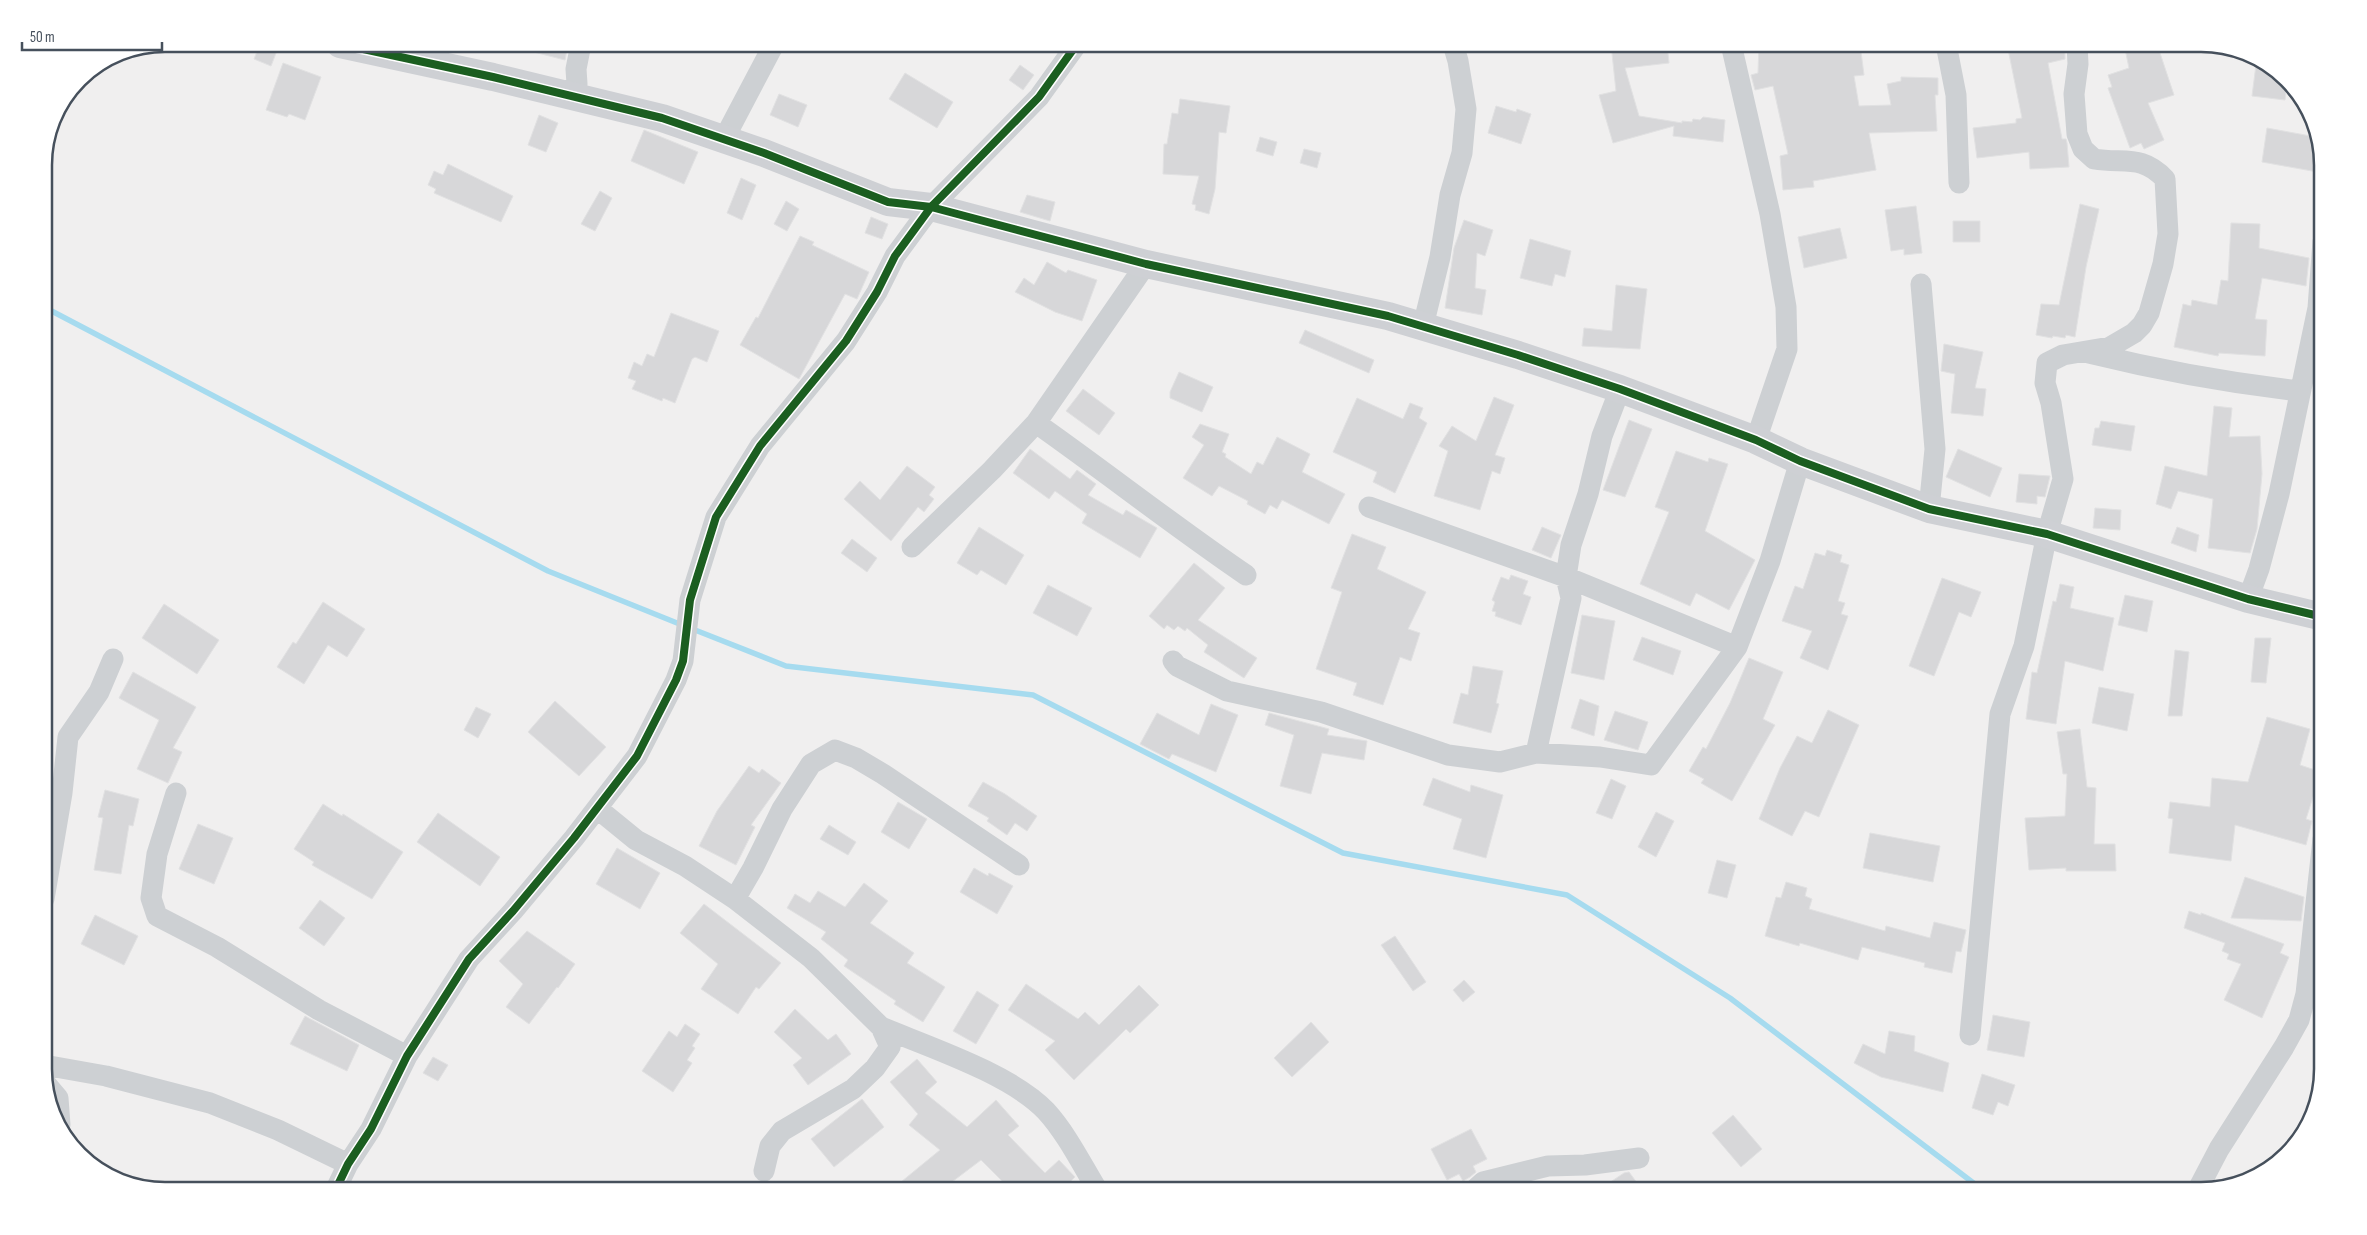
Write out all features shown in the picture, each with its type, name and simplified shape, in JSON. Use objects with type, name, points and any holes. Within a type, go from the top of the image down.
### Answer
[{"type":"street","points":[[376,52],[565,94],[662,118],[724,139],[888,202],[931,207],[1146,264],[1388,316],[1423,326],[1620,389],[1756,440],[1800,461],[1929,509],[2047,534],[2248,599],[2314,616]]},
{"type":"street","points":[[565,94],[577,84],[576,69],[579,52]]},
{"type":"street","points":[[724,139],[770,52]]},
{"type":"street","points":[[339,1182],[348,1164],[371,1129],[407,1056],[469,959],[513,911],[598,809],[637,756],[676,680],[683,661],[690,600],[716,517],[760,446],[846,341],[877,292],[895,256],[931,207],[1039,96],[1071,52]]},
{"type":"street","points":[[1423,326],[1440,258],[1450,195],[1462,153],[1466,109],[1455,52]]},
{"type":"street","points":[[1733,52],[1770,214],[1786,307],[1787,349],[1756,440]]},
{"type":"street","points":[[1948,52],[1956,95],[1959,183]]},
{"type":"street","points":[[1970,1035],[2000,714],[2024,646],[2047,534],[2063,479],[2052,403],[2045,383],[2047,363],[2064,355],[2110,347],[2134,333],[2142,325],[2149,313],[2163,264],[2168,234],[2165,179],[2155,168],[2143,162],[2094,160],[2083,149],[2077,134],[2074,94],[2078,64],[2077,52]]},
{"type":"street","points":[[912,547],[992,470],[1036,423],[1146,264]]},
{"type":"street","points":[[1921,284],[1935,449],[1934,479],[1929,509]]},
{"type":"street","points":[[2248,599],[2259,569],[2279,494],[2314,326]]},
{"type":"street","points":[[2086,352],[2147,367],[2243,385],[2300,391]]},
{"type":"street","points":[[1536,753],[1571,598],[1566,577],[1571,545],[1588,494],[1602,436],[1620,389]]},
{"type":"street","points":[[1036,423],[1111,476],[1184,533],[1246,574]]},
{"type":"street","points":[[1173,661],[1177,666],[1227,691],[1320,712],[1448,755],[1500,762],[1536,753],[1600,757],[1651,765],[1737,647],[1770,560],[1800,461]]},
{"type":"street","points":[[1369,508],[1566,577],[1737,647]]},
{"type":"street","points":[[53,846],[62,792],[68,737],[99,692],[113,659]]},
{"type":"street","points":[[734,898],[753,868],[782,809],[811,764],[835,750],[856,758],[883,774],[1019,865]]},
{"type":"street","points":[[176,793],[157,854],[151,898],[157,916],[216,947],[319,1010],[407,1056]]},
{"type":"street","points":[[598,809],[636,840],[685,866],[734,898],[811,958],[881,1027],[890,1047],[875,1068],[853,1089],[782,1131],[770,1146],[764,1171]]},
{"type":"street","points":[[2202,1182],[2219,1149],[2299,1020],[2306,994],[2314,921]]},
{"type":"street","points":[[881,1027],[968,1063],[1030,1096],[1047,1112],[1092,1182]]},
{"type":"street","points":[[53,1067],[106,1076],[210,1103],[278,1130],[348,1164]]},
{"type":"street","points":[[56,1095],[58,1098],[59,1108]]},
{"type":"street","points":[[1483,1182],[1548,1166],[1585,1165],[1639,1158]]},
{"type":"building","points":[[257,52],[276,52],[271,66],[254,59]]},
{"type":"building","points":[[534,52],[566,52],[565,60]]},
{"type":"building","points":[[1612,52],[1668,52],[1669,63],[1625,68],[1639,116],[1682,123],[1682,121],[1692,122],[1693,119],[1700,120],[1703,117],[1725,120],[1723,142],[1673,136],[1674,126],[1613,143],[1599,95],[1616,91]]},
{"type":"building","points":[[1759,52],[1861,52],[1864,75],[1854,76],[1859,106],[1891,105],[1887,84],[1901,81],[1901,77],[1938,78],[1938,95],[1935,95],[1937,131],[1869,133],[1876,170],[1813,181],[1814,187],[1783,190],[1780,156],[1788,154],[1773,86],[1755,90],[1751,75],[1758,73]]},
{"type":"building","points":[[2009,52],[2065,52],[2065,59],[2048,63],[2062,139],[2066,139],[2067,143],[2069,167],[2030,169],[2029,152],[1977,158],[1973,128],[2016,123],[2016,119],[2022,118]]},
{"type":"building","points":[[2126,52],[2160,52],[2174,95],[2148,103],[2164,140],[2144,149],[2141,143],[2130,148],[2108,88],[2112,87],[2108,75],[2129,68]]},
{"type":"building","points":[[283,63],[321,77],[305,120],[289,114],[287,117],[266,110]]},
{"type":"building","points":[[1020,65],[1034,75],[1023,90],[1009,80]]},
{"type":"building","points":[[2256,67],[2276,81],[2286,91],[2285,100],[2252,96]]},
{"type":"building","points":[[905,73],[953,102],[937,128],[889,99]]},
{"type":"building","points":[[779,94],[807,105],[798,127],[770,115]]},
{"type":"building","points":[[1180,99],[1230,106],[1226,133],[1219,132],[1215,189],[1209,214],[1195,210],[1196,205],[1192,204],[1199,176],[1163,174],[1164,144],[1167,144],[1172,113],[1178,114]]},
{"type":"building","points":[[1496,106],[1516,112],[1517,109],[1531,114],[1521,144],[1488,133]]},
{"type":"building","points":[[539,115],[558,123],[546,152],[528,145]]},
{"type":"building","points":[[2267,128],[2310,136],[2314,171],[2262,162]]},
{"type":"building","points":[[644,130],[698,152],[684,184],[631,161]]},
{"type":"building","points":[[1260,137],[1277,142],[1273,156],[1256,151]]},
{"type":"building","points":[[1304,149],[1321,153],[1317,168],[1300,163]]},
{"type":"building","points":[[448,164],[513,196],[501,222],[434,193],[436,189],[428,185],[434,171],[443,175]]},
{"type":"building","points":[[741,178],[756,185],[742,220],[727,213]]},
{"type":"building","points":[[600,191],[612,198],[595,231],[581,224]]},
{"type":"building","points":[[1027,195],[1055,202],[1050,221],[1020,212]]},
{"type":"building","points":[[786,201],[799,209],[787,231],[774,224]]},
{"type":"building","points":[[2080,204],[2099,209],[2086,267],[2075,337],[2066,335],[2065,338],[2053,336],[2052,338],[2036,335],[2041,304],[2059,305]]},
{"type":"building","points":[[1916,206],[1922,253],[1904,255],[1904,249],[1891,251],[1885,210]]},
{"type":"building","points":[[871,217],[888,224],[882,239],[865,233]]},
{"type":"building","points":[[1464,220],[1493,230],[1485,256],[1477,253],[1475,288],[1486,290],[1482,315],[1445,308],[1454,248]]},
{"type":"building","points":[[1953,221],[1980,221],[1980,242],[1953,242]]},
{"type":"building","points":[[2231,223],[2260,224],[2259,248],[2309,258],[2306,286],[2262,278],[2255,319],[2267,320],[2265,356],[2219,353],[2218,356],[2174,347],[2183,304],[2191,306],[2192,300],[2217,305],[2221,280],[2228,281]]},
{"type":"building","points":[[1840,228],[1847,258],[1804,268],[1798,237]]},
{"type":"building","points":[[800,236],[814,242],[812,245],[869,272],[857,299],[845,294],[799,379],[740,345],[756,317],[758,318]]},
{"type":"building","points":[[1530,239],[1571,251],[1565,277],[1555,274],[1552,286],[1520,278]]},
{"type":"building","points":[[1047,262],[1066,273],[1068,270],[1097,280],[1082,321],[1055,312],[1015,292],[1024,278],[1034,285]]},
{"type":"building","points":[[1616,285],[1647,289],[1640,349],[1582,346],[1584,328],[1612,331]]},
{"type":"building","points":[[671,313],[719,331],[707,362],[695,357],[692,359],[675,403],[663,398],[662,401],[632,389],[636,381],[628,378],[634,362],[642,366],[647,354],[654,357]]},
{"type":"building","points":[[1305,330],[1374,360],[1369,373],[1299,343]]},
{"type":"building","points":[[1944,344],[1983,352],[1975,388],[1986,389],[1983,416],[1951,413],[1955,374],[1941,371]]},
{"type":"building","points":[[1179,372],[1213,387],[1202,412],[1170,398],[1170,392]]},
{"type":"building","points":[[1083,389],[1115,413],[1099,435],[1066,411]]},
{"type":"building","points":[[1494,397],[1514,405],[1495,455],[1505,458],[1500,474],[1492,471],[1480,510],[1434,496],[1448,451],[1439,446],[1452,426],[1476,441]]},
{"type":"building","points":[[1357,398],[1403,419],[1410,403],[1423,408],[1419,418],[1427,423],[1395,493],[1373,482],[1377,472],[1333,452]]},
{"type":"building","points":[[2214,406],[2232,408],[2229,437],[2260,436],[2262,474],[2257,529],[2250,553],[2208,548],[2213,499],[2178,491],[2171,509],[2156,504],[2165,466],[2207,476]]},
{"type":"building","points":[[1629,420],[1652,429],[1625,497],[1603,490]]},
{"type":"building","points":[[2101,421],[2135,426],[2131,451],[2092,445],[2095,428],[2099,428]]},
{"type":"building","points":[[1200,424],[1229,434],[1222,452],[1226,454],[1225,457],[1251,474],[1257,462],[1263,465],[1277,437],[1310,454],[1302,472],[1345,494],[1329,524],[1282,500],[1277,509],[1270,505],[1265,514],[1247,504],[1248,501],[1219,486],[1212,496],[1183,478],[1204,445],[1192,437]]},
{"type":"building","points":[[1030,449],[1070,479],[1077,470],[1096,484],[1088,495],[1123,515],[1126,510],[1157,528],[1140,558],[1082,523],[1087,514],[1055,491],[1049,499],[1013,473]]},
{"type":"building","points":[[1958,449],[2002,468],[1990,497],[1946,477]]},
{"type":"building","points":[[1676,451],[1708,462],[1709,458],[1728,464],[1705,531],[1755,560],[1729,610],[1696,593],[1690,606],[1640,584],[1669,512],[1655,507]]},
{"type":"building","points":[[907,466],[935,487],[929,495],[934,499],[924,512],[918,507],[891,541],[844,499],[860,481],[880,500]]},
{"type":"building","points":[[2019,474],[2050,476],[2045,497],[2037,496],[2037,504],[2016,502]]},
{"type":"building","points":[[2095,508],[2121,510],[2120,530],[2093,528]]},
{"type":"building","points":[[979,527],[1024,555],[1006,585],[981,570],[977,575],[957,563]]},
{"type":"building","points":[[1542,527],[1561,535],[1551,558],[1532,550]]},
{"type":"building","points":[[2177,527],[2199,535],[2196,552],[2171,543]]},
{"type":"building","points":[[1352,534],[1386,547],[1377,569],[1426,592],[1408,629],[1420,633],[1411,661],[1400,657],[1383,705],[1353,695],[1357,683],[1316,669],[1342,592],[1331,588]]},
{"type":"building","points":[[852,539],[877,558],[867,572],[841,553]]},
{"type":"building","points":[[1827,550],[1842,555],[1840,562],[1849,565],[1838,601],[1845,603],[1841,614],[1848,616],[1828,670],[1800,658],[1812,631],[1782,621],[1795,586],[1803,589],[1815,553],[1825,556]]},
{"type":"building","points":[[1194,563],[1225,588],[1198,620],[1257,658],[1244,678],[1204,652],[1208,645],[1187,628],[1185,631],[1178,626],[1174,630],[1167,625],[1164,629],[1149,616]]},
{"type":"building","points":[[1511,575],[1528,581],[1523,594],[1531,597],[1521,625],[1495,616],[1496,612],[1492,611],[1495,602],[1492,600],[1501,577],[1509,580]]},
{"type":"building","points":[[1942,578],[1981,592],[1971,617],[1959,612],[1934,676],[1909,666]]},
{"type":"building","points":[[2060,584],[2074,587],[2070,608],[2114,618],[2103,671],[2065,661],[2056,724],[2026,719],[2032,672],[2037,673],[2053,601],[2056,602]]},
{"type":"building","points":[[1048,585],[1092,608],[1077,636],[1033,613]]},
{"type":"building","points":[[2125,595],[2153,601],[2147,632],[2118,625]]},
{"type":"building","points":[[323,602],[365,629],[347,657],[328,645],[304,684],[277,667],[293,642],[296,644]]},
{"type":"building","points":[[164,604],[219,640],[197,674],[142,638]]},
{"type":"building","points":[[1582,615],[1615,621],[1604,680],[1571,673]]},
{"type":"building","points":[[1642,637],[1681,651],[1673,675],[1633,660]]},
{"type":"building","points":[[2255,638],[2271,638],[2266,683],[2251,682]]},
{"type":"building","points":[[2175,650],[2189,652],[2182,716],[2168,716]]},
{"type":"building","points":[[1749,658],[1783,672],[1763,719],[1775,725],[1732,801],[1701,783],[1704,779],[1689,771],[1703,747],[1706,749],[1730,703]]},
{"type":"building","points":[[1473,666],[1503,671],[1496,703],[1499,704],[1491,733],[1453,723],[1461,693],[1468,695]]},
{"type":"building","points":[[133,672],[196,707],[173,748],[182,752],[168,783],[137,769],[159,720],[119,698]]},
{"type":"building","points":[[2099,687],[2134,694],[2127,731],[2092,723]]},
{"type":"building","points":[[1580,699],[1599,706],[1594,736],[1571,728]]},
{"type":"building","points":[[555,701],[606,747],[579,776],[528,732]]},
{"type":"building","points":[[1211,704],[1238,715],[1216,772],[1172,754],[1169,759],[1140,744],[1157,713],[1199,735]]},
{"type":"building","points":[[476,707],[491,714],[478,738],[464,730]]},
{"type":"building","points":[[1828,710],[1859,725],[1819,817],[1805,811],[1792,836],[1759,819],[1780,768],[1797,736],[1812,743]]},
{"type":"building","points":[[1615,711],[1648,722],[1638,750],[1604,740]]},
{"type":"building","points":[[1269,713],[1329,729],[1327,735],[1367,741],[1364,760],[1322,753],[1311,794],[1280,786],[1294,735],[1265,725]]},
{"type":"building","points":[[2267,717],[2310,729],[2300,765],[2314,770],[2314,794],[2306,819],[2312,821],[2306,845],[2235,825],[2231,861],[2169,853],[2173,819],[2168,818],[2170,802],[2210,807],[2212,778],[2248,782]]},
{"type":"building","points":[[2080,729],[2087,787],[2096,788],[2094,844],[2115,844],[2116,871],[2066,871],[2066,868],[2029,870],[2025,818],[2065,816],[2067,774],[2063,774],[2057,732]]},
{"type":"building","points":[[749,766],[759,773],[762,769],[781,783],[751,825],[755,827],[736,865],[699,846],[717,811]]},
{"type":"building","points":[[1433,778],[1470,792],[1471,785],[1503,795],[1486,858],[1453,849],[1462,819],[1423,805]]},
{"type":"building","points":[[1611,779],[1626,786],[1612,819],[1596,813]]},
{"type":"building","points":[[983,782],[1005,794],[1037,816],[1027,831],[1015,823],[1007,835],[987,821],[989,818],[968,806]]},
{"type":"building","points":[[105,790],[139,799],[133,826],[129,825],[121,874],[94,870],[103,818],[98,817]]},
{"type":"building","points":[[898,802],[927,819],[909,849],[881,832]]},
{"type":"building","points":[[323,804],[342,816],[343,814],[403,852],[372,899],[312,865],[314,862],[294,849]]},
{"type":"building","points":[[1656,812],[1674,821],[1656,857],[1638,847]]},
{"type":"building","points":[[438,813],[500,857],[480,886],[417,842]]},
{"type":"building","points":[[198,824],[233,838],[214,884],[179,869]]},
{"type":"building","points":[[829,825],[856,842],[848,855],[820,839]]},
{"type":"building","points":[[1870,833],[1940,846],[1933,882],[1863,868]]},
{"type":"building","points":[[617,848],[660,873],[640,909],[596,884]]},
{"type":"building","points":[[1717,860],[1736,865],[1727,898],[1708,893]]},
{"type":"building","points":[[974,868],[988,876],[989,873],[1013,886],[997,914],[960,892]]},
{"type":"building","points":[[2245,877],[2304,897],[2301,921],[2231,918]]},
{"type":"building","points":[[1786,882],[1807,888],[1805,896],[1812,899],[1809,909],[1885,931],[1886,926],[1930,938],[1934,922],[1966,930],[1961,952],[1956,951],[1952,973],[1924,967],[1925,963],[1862,947],[1858,960],[1800,943],[1799,946],[1765,936],[1776,897],[1781,898]]},
{"type":"building","points":[[864,883],[888,901],[870,923],[914,953],[907,963],[945,987],[923,1022],[894,1004],[896,1001],[844,966],[848,960],[821,939],[826,932],[787,908],[795,894],[810,903],[818,891],[845,907]]},
{"type":"building","points":[[320,900],[345,918],[324,946],[299,928]]},
{"type":"building","points":[[704,904],[781,963],[759,989],[756,987],[738,1014],[701,989],[718,964],[680,933]]},
{"type":"building","points":[[2189,911],[2201,915],[2201,913],[2284,944],[2280,953],[2289,957],[2262,1018],[2224,1000],[2241,964],[2227,959],[2229,954],[2222,951],[2225,943],[2184,928]]},
{"type":"building","points":[[95,915],[138,936],[124,965],[81,944]]},
{"type":"building","points":[[527,931],[575,964],[529,1024],[506,1007],[523,984],[499,961]]},
{"type":"building","points":[[1395,936],[1426,982],[1413,991],[1381,945]]},
{"type":"building","points":[[1464,980],[1475,992],[1463,1002],[1453,990]]},
{"type":"building","points":[[1026,984],[1078,1019],[1085,1012],[1099,1025],[1139,985],[1159,1005],[1130,1033],[1126,1029],[1074,1080],[1045,1050],[1055,1041],[1008,1010]]},
{"type":"building","points":[[977,991],[999,1005],[976,1044],[953,1031]]},
{"type":"building","points":[[795,1009],[828,1040],[836,1034],[851,1054],[808,1085],[793,1065],[802,1058],[774,1032]]},
{"type":"building","points":[[1993,1015],[2030,1022],[2024,1057],[1987,1050]]},
{"type":"building","points":[[305,1016],[359,1045],[347,1071],[290,1044]]},
{"type":"building","points":[[1311,1022],[1329,1042],[1292,1077],[1274,1058]]},
{"type":"building","points":[[685,1024],[700,1034],[692,1046],[695,1048],[687,1060],[692,1063],[673,1092],[642,1071],[669,1031],[677,1037]]},
{"type":"building","points":[[1889,1031],[1915,1036],[1914,1051],[1949,1063],[1943,1092],[1881,1077],[1854,1063],[1863,1044],[1885,1054]]},
{"type":"building","points":[[433,1057],[448,1065],[438,1081],[423,1073]]},
{"type":"building","points":[[917,1059],[937,1082],[925,1093],[967,1127],[996,1100],[1019,1126],[1008,1135],[1045,1173],[1059,1160],[1075,1177],[1070,1182],[1003,1182],[981,1160],[952,1182],[901,1182],[940,1150],[909,1125],[918,1114],[890,1082]]},
{"type":"building","points":[[1982,1074],[2015,1085],[2008,1106],[1998,1102],[1993,1115],[1972,1108]]},
{"type":"building","points":[[862,1099],[884,1127],[834,1167],[811,1139]]},
{"type":"building","points":[[1733,1115],[1762,1149],[1741,1167],[1712,1133]]},
{"type":"building","points":[[1471,1129],[1487,1159],[1473,1166],[1476,1172],[1463,1181],[1459,1174],[1447,1180],[1431,1149]]},
{"type":"building","points":[[1629,1172],[1636,1182],[1610,1182]]},
{"type":"waterway","points":[[53,312],[548,571],[682,625]]},
{"type":"waterway","points":[[690,628],[786,666],[1033,695],[1343,853],[1567,895],[1730,998],[1972,1182]]},
{"type":"cycle path","points":[[377,52],[493,77],[662,118],[764,153],[888,202],[931,207],[1146,264],[1388,316],[1518,355],[1620,389],[1756,440],[1800,461],[1929,509],[2047,534],[2248,599],[2314,615]]},
{"type":"cycle path","points":[[339,1182],[348,1164],[371,1129],[407,1056],[469,959],[513,911],[574,838],[637,756],[676,680],[683,661],[690,600],[716,517],[760,446],[846,341],[877,292],[895,256],[931,207],[1039,97],[1071,52]]}]
